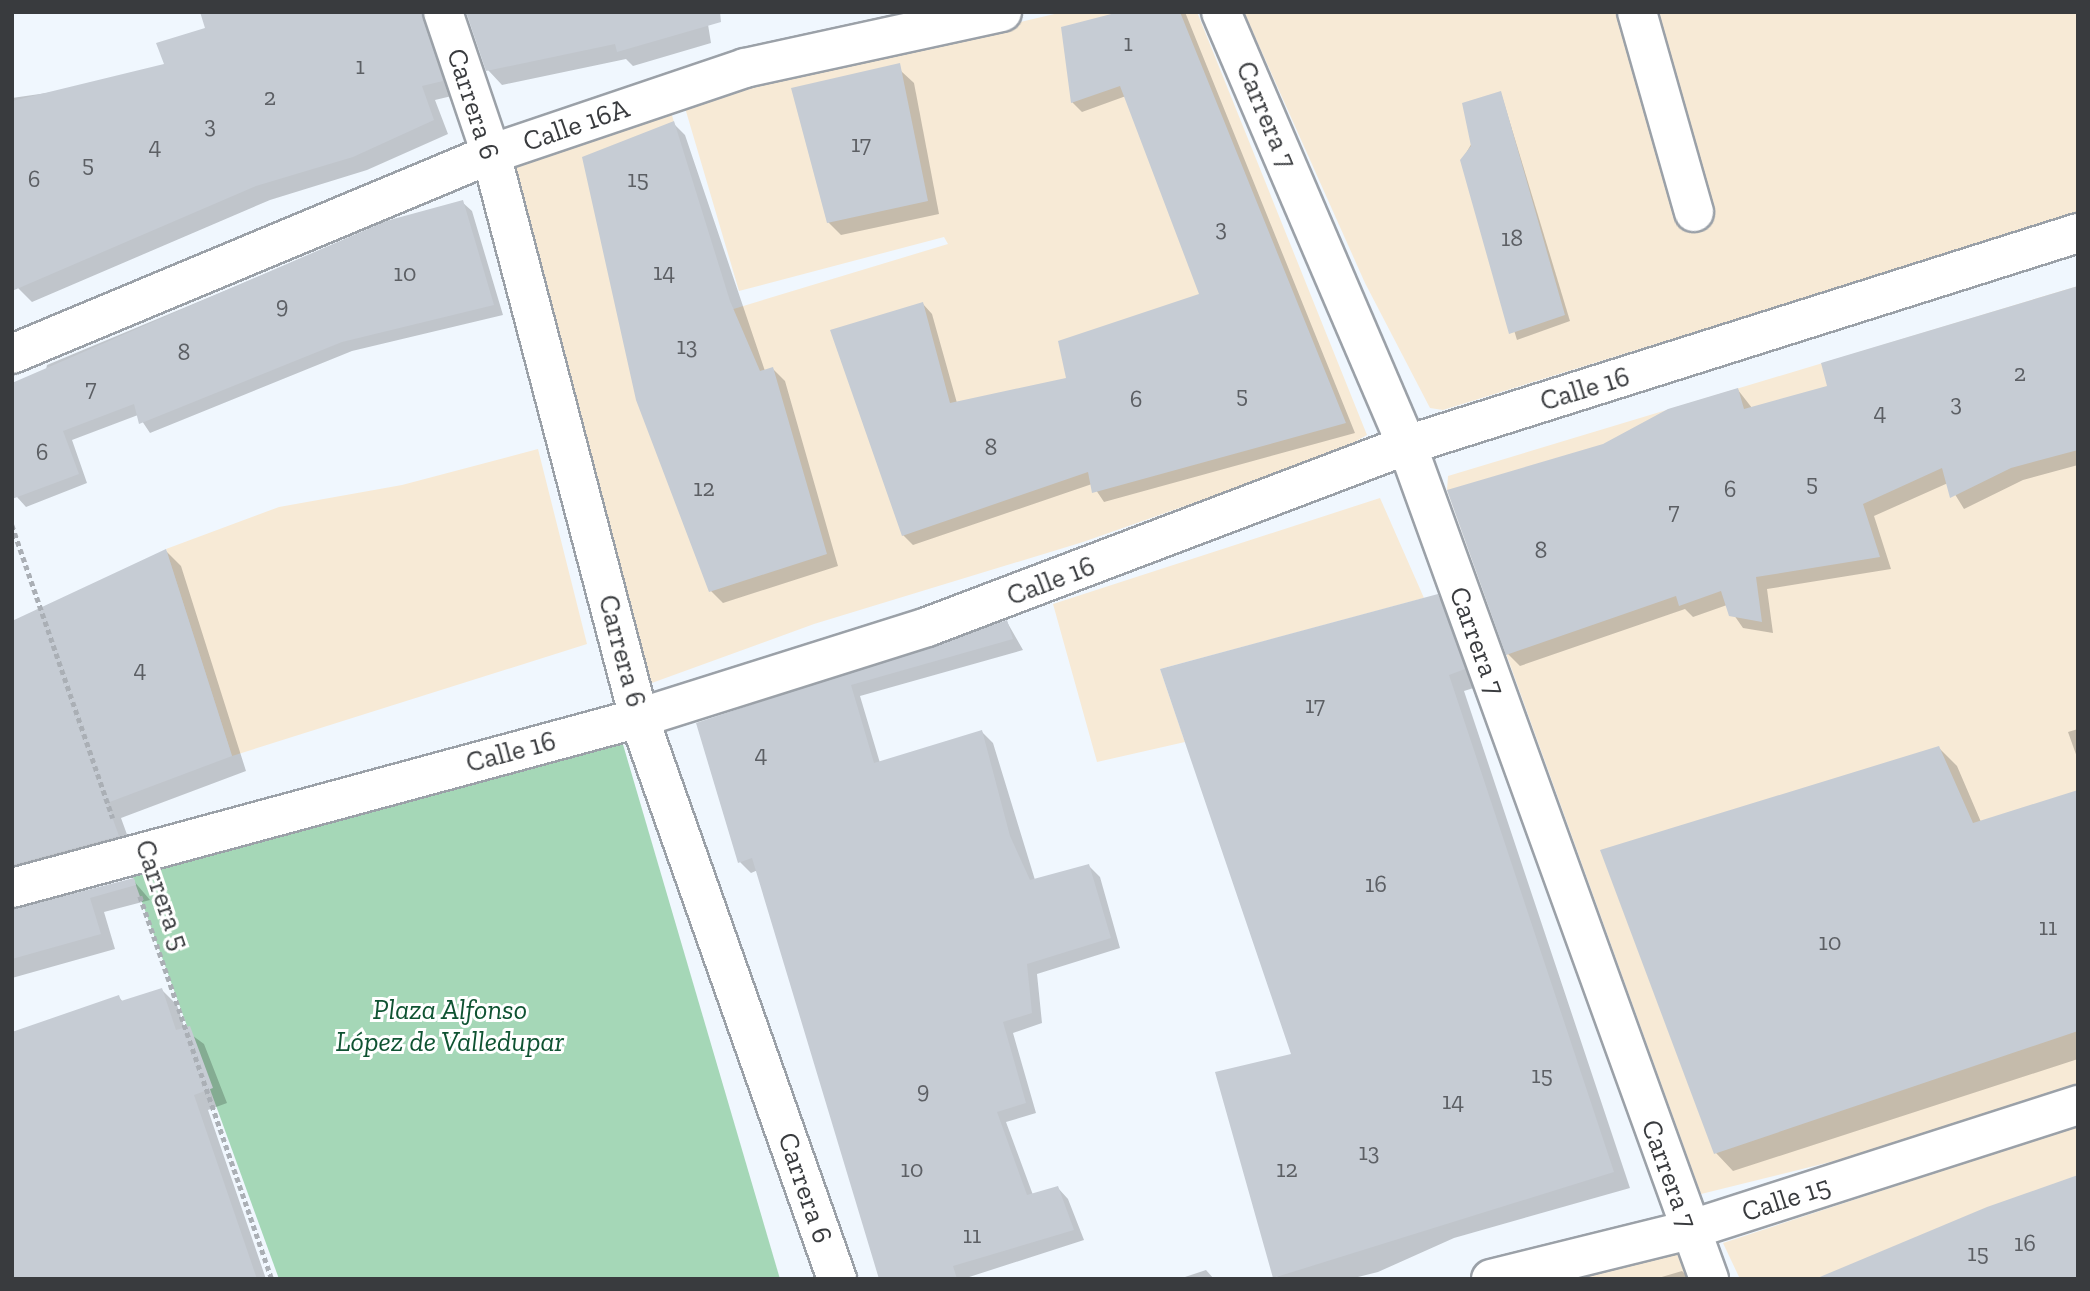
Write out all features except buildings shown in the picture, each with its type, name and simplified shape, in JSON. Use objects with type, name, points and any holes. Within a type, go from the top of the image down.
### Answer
[{"type":"street","name":"Carrera 6","points":[[443,12],[491,153],[639,718],[837,1279]]},
{"type":"street","name":"Calle 16A","points":[[12,354],[491,153],[745,68],[1002,12]]},
{"type":"street","name":"Carrera 7","points":[[1222,12],[1407,445],[1689,1230],[1709,1279]]},
{"type":"street","points":[[1637,12],[1694,212]]},
{"type":"street","name":"Calle 16","points":[[12,888],[639,718],[927,627],[1407,445],[2078,233]]},
{"type":"street","name":"Calle 15","points":[[1491,1279],[1689,1230],[2078,1105]]},
{"type":"path","name":"Carrera 5","points":[[12,525],[272,1279]]},
{"type":"shaded area","points":[[1063,12],[1197,12],[1367,435],[1335,453],[1083,542],[814,624],[649,684],[500,161],[669,105],[720,281],[717,314],[948,244],[944,237],[739,291],[683,101]]},
{"type":"shaded area","points":[[1244,12],[2078,12],[2078,213],[1443,410],[1430,408],[1365,283]]},
{"type":"shaded area","points":[[2078,286],[2078,1089],[1927,1138],[1701,1194],[1447,490],[1448,476]]},
{"type":"shaded area","points":[[538,449],[587,644],[232,756],[166,549],[279,507],[402,485]]},
{"type":"shaded area","points":[[1380,498],[1424,598],[1160,669],[1185,742],[1097,762],[1053,604]]},
{"type":"shaded area","points":[[2078,1126],[2078,1279],[1740,1279],[1723,1243]]},
{"type":"shaded area","points":[[1686,1240],[1701,1279],[1547,1279]]},
{"type":"green space","name":"Plaza Alfonso López de Valledupar","points":[[617,724],[780,1279],[279,1279],[126,858]]}]
